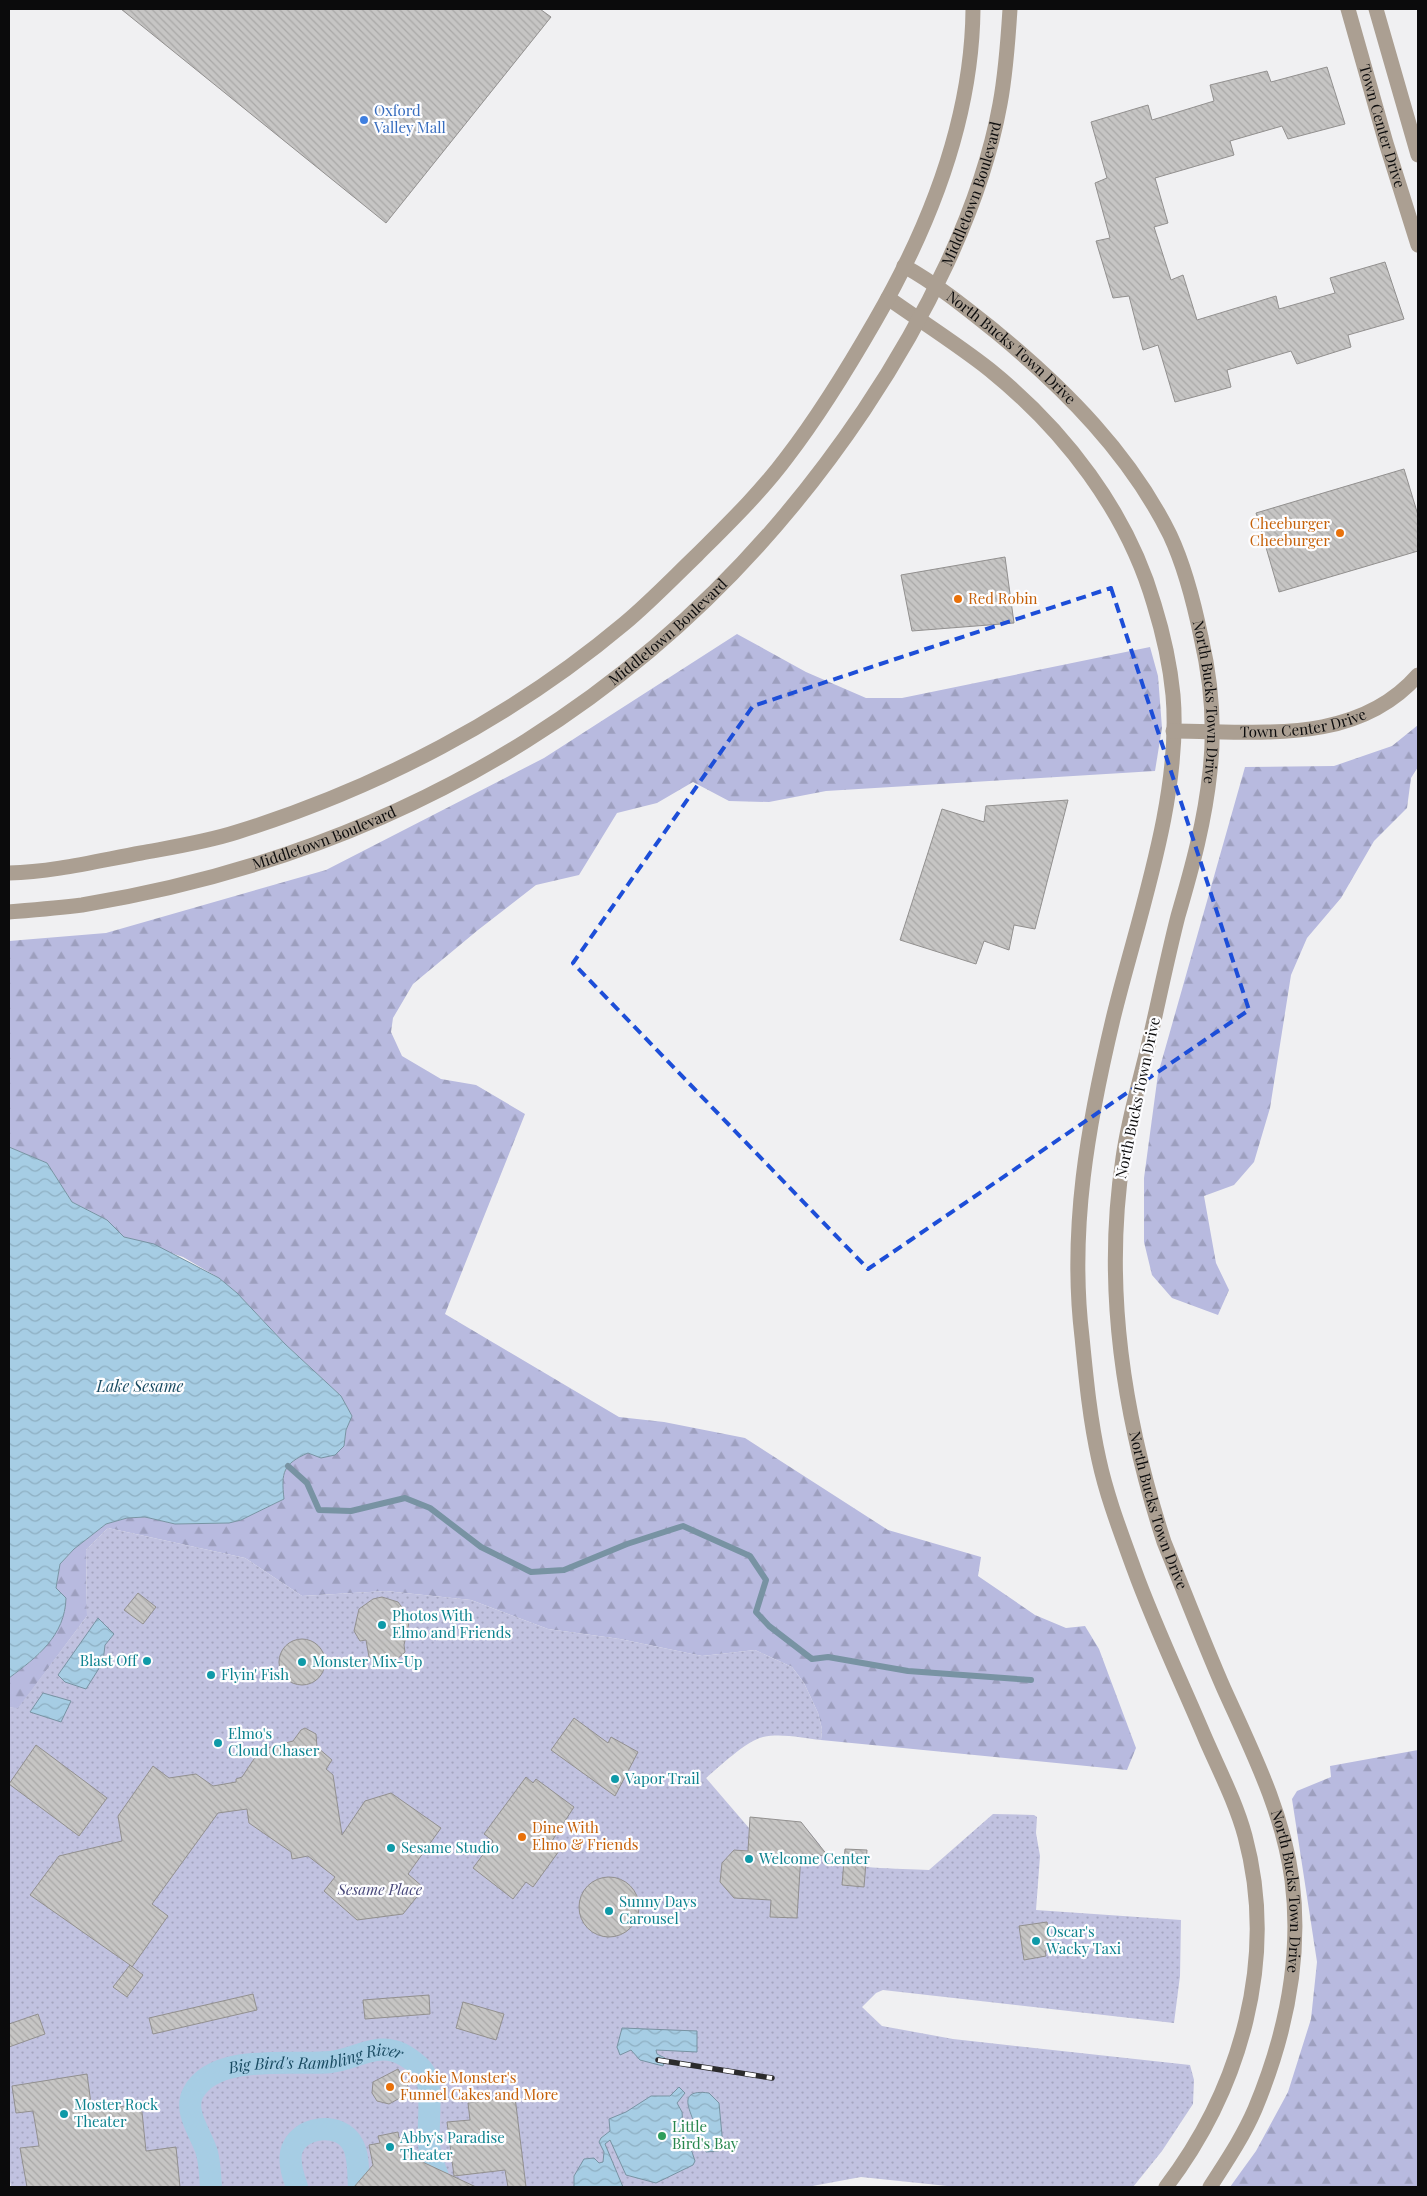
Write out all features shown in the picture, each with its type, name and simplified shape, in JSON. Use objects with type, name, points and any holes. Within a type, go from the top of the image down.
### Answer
[{"type":"street","name":"Middletown Boulevard","points":[[9,873],[49,870],[234,833],[306,808],[387,774],[505,710],[571,666],[627,622],[726,526],[784,461],[813,422],[888,298],[935,199],[953,146],[968,78],[973,9]]},
{"type":"street","name":"Middletown Boulevard","points":[[9,912],[79,905],[174,887],[234,871],[310,846],[391,814],[505,755],[558,722],[641,658],[713,593],[769,534],[843,441],[888,373],[919,320],[937,284],[978,187],[989,151],[1000,105],[1010,9]]},
{"type":"street","name":"Town Center Drive","points":[[1348,9],[1386,143],[1418,245]]},
{"type":"street","name":"Town Center Drive","points":[[1376,9],[1418,155]]},
{"type":"street","name":"North Bucks Town Drive","points":[[904,266],[937,284],[1013,346],[1067,394],[1097,427],[1144,488],[1171,538],[1193,601],[1206,657],[1211,731],[1211,768],[1201,834],[1178,919],[1123,1157],[1114,1242],[1115,1296],[1123,1380],[1131,1424],[1150,1498],[1164,1542],[1274,1806],[1292,1880],[1296,1931],[1291,1983],[1277,2047],[1255,2109],[1239,2140],[1210,2187]]},
{"type":"street","name":"North Bucks Town Drive","points":[[888,298],[992,372],[1029,406],[1067,446],[1109,502],[1126,531],[1154,600],[1168,660],[1173,696],[1173,731],[1169,778],[1158,844],[1113,1019],[1092,1115],[1081,1187],[1077,1254],[1082,1338],[1098,1454],[1104,1479],[1145,1596],[1236,1808],[1248,1851],[1258,1927],[1256,1968],[1246,2018],[1231,2071],[1218,2104],[1201,2136],[1166,2187]]},
{"type":"street","name":"Town Center Drive","points":[[1173,731],[1313,730],[1340,724],[1364,714],[1392,698],[1418,675]]},
{"type":"highlighted area","points":[[1111,588],[1249,1010],[868,1269],[573,963],[753,706]]},
{"type":"green space","points":[[737,634],[806,672],[866,698],[902,698],[1150,647],[1158,676],[1162,728],[1155,771],[826,791],[769,802],[729,801],[693,782],[657,803],[617,813],[579,875],[536,885],[413,984],[393,1018],[391,1032],[402,1056],[441,1079],[476,1085],[525,1114],[445,1314],[619,1417],[664,1422],[745,1438],[888,1530],[981,1557],[978,1576],[1035,1615],[1066,1628],[1085,1626],[1099,1649],[1136,1748],[1127,1770],[821,1740],[822,1729],[818,1713],[804,1683],[792,1667],[755,1650],[702,1656],[620,1639],[548,1629],[471,1600],[386,1591],[302,1596],[245,1558],[108,1528],[86,1550],[87,1616],[18,1709],[9,1707],[9,1678],[39,1654],[48,1644],[61,1623],[66,1598],[56,1588],[60,1564],[74,1549],[106,1524],[127,1518],[146,1517],[175,1524],[229,1523],[241,1520],[284,1499],[284,1476],[293,1461],[308,1452],[321,1458],[344,1446],[346,1430],[352,1416],[341,1396],[285,1344],[237,1293],[219,1278],[183,1257],[124,1237],[107,1220],[72,1202],[47,1163],[9,1147],[9,941],[106,933],[326,870],[544,758]]},
{"type":"green space","points":[[1418,725],[1418,767],[1411,778],[1407,808],[1374,841],[1341,898],[1307,938],[1291,975],[1270,1108],[1254,1162],[1234,1185],[1204,1196],[1216,1263],[1229,1290],[1218,1315],[1172,1298],[1152,1275],[1144,1242],[1144,1178],[1158,1074],[1245,767],[1334,766],[1392,746]]},
{"type":"green space","name":"Sesame Place","points":[[108,1528],[245,1558],[302,1596],[386,1591],[471,1600],[548,1629],[620,1639],[702,1656],[755,1650],[792,1667],[804,1683],[818,1713],[822,1729],[821,1740],[785,1736],[770,1736],[756,1739],[725,1761],[706,1778],[749,1828],[801,1822],[820,1845],[820,1855],[831,1860],[858,1866],[929,1870],[993,1814],[1034,1815],[1037,1817],[1036,1833],[1040,1856],[1036,1910],[1181,1920],[1180,1976],[1174,2023],[883,1990],[876,1993],[862,2007],[882,2026],[953,2039],[1190,2065],[1194,2080],[1193,2104],[1162,2151],[1133,2187],[957,2187],[861,2177],[807,2187],[11,2187],[9,2176],[9,1707],[18,1708],[87,1616],[86,1550]]},
{"type":"green space","points":[[1418,1750],[1418,2187],[1230,2187],[1256,2151],[1288,2092],[1311,2019],[1317,1962],[1292,1799],[1297,1791],[1331,1777],[1330,1766]]},
{"type":"water","name":"Lake Sesame","points":[[9,1147],[47,1163],[72,1202],[107,1220],[124,1237],[154,1244],[219,1278],[237,1293],[285,1344],[341,1396],[352,1416],[346,1430],[344,1446],[335,1455],[321,1458],[308,1453],[293,1461],[284,1475],[284,1499],[241,1520],[229,1523],[175,1524],[145,1517],[127,1518],[106,1524],[74,1549],[60,1564],[56,1588],[66,1598],[61,1624],[48,1644],[30,1662],[9,1678]]},
{"type":"water","points":[[98,1618],[114,1634],[105,1645],[103,1662],[86,1689],[65,1682],[58,1675]]},
{"type":"water","points":[[43,1693],[71,1701],[61,1722],[30,1712]]},
{"type":"water","points":[[622,2028],[697,2031],[697,2052],[656,2050],[657,2054],[665,2058],[663,2066],[640,2060],[631,2050],[620,2055],[617,2047]]},
{"type":"water","name":"Little Bird's Bay","points":[[679,2087],[685,2093],[677,2103],[682,2112],[683,2125],[688,2131],[694,2126],[688,2104],[688,2099],[691,2095],[709,2093],[719,2103],[723,2146],[719,2151],[706,2152],[701,2141],[693,2140],[690,2146],[695,2161],[693,2165],[656,2183],[626,2175],[610,2140],[605,2144],[623,2187],[574,2187],[574,2176],[584,2159],[594,2158],[599,2163],[603,2162],[604,2152],[599,2142],[610,2131],[609,2119],[626,2112],[651,2096],[670,2096]]},
{"type":"building","name":"Oxford Valley Mall","points":[[121,9],[540,9],[551,17],[386,223]]},
{"type":"building","points":[[1327,67],[1345,124],[1288,139],[1282,126],[1230,141],[1234,155],[1155,178],[1168,223],[1154,227],[1171,280],[1183,275],[1197,320],[1276,296],[1279,309],[1335,293],[1330,278],[1385,262],[1404,319],[1348,335],[1351,347],[1297,364],[1291,351],[1227,370],[1231,387],[1175,402],[1158,345],[1143,350],[1129,296],[1113,298],[1096,241],[1110,238],[1095,183],[1107,178],[1091,122],[1148,105],[1152,120],[1214,101],[1210,85],[1267,71],[1271,82]]},
{"type":"building","name":"Cheeburger Cheeburger","points":[[1404,469],[1418,515],[1418,551],[1279,592],[1256,513]]},
{"type":"building","name":"Red Robin","points":[[1005,557],[1014,623],[912,631],[901,575]]},
{"type":"building","points":[[1068,800],[1035,929],[1014,925],[1009,950],[984,941],[976,964],[900,940],[942,809],[984,822],[986,806]]},
{"type":"building","points":[[138,1593],[156,1607],[143,1624],[124,1610]]},
{"type":"building","name":"Photos With Elmo and Friends","points":[[382,1597],[398,1602],[410,1618],[404,1645],[405,1652],[394,1662],[383,1663],[369,1657],[366,1640],[360,1641],[354,1631],[359,1609],[373,1599]]},
{"type":"building","name":"Monster Mix-Up","points":[[302,1639],[315,1643],[321,1649],[325,1662],[321,1675],[315,1681],[302,1685],[289,1681],[283,1675],[279,1662],[283,1649],[289,1643]]},
{"type":"building","points":[[574,1718],[608,1743],[611,1737],[638,1752],[615,1796],[551,1750]]},
{"type":"building","points":[[305,1728],[316,1734],[317,1747],[332,1760],[326,1769],[333,1775],[342,1835],[365,1801],[391,1793],[441,1828],[408,1874],[424,1888],[403,1914],[357,1920],[324,1891],[335,1877],[308,1856],[292,1859],[291,1852],[249,1823],[247,1809],[218,1813],[152,1904],[168,1916],[132,1967],[143,1975],[127,1997],[113,1987],[130,1965],[30,1895],[59,1856],[122,1841],[118,1816],[153,1766],[169,1778],[196,1774],[213,1786],[236,1782],[236,1779],[242,1777],[260,1750],[293,1741],[301,1730]]},
{"type":"building","points":[[36,1745],[107,1798],[79,1836],[9,1784]]},
{"type":"building","name":"Dine With Elmo & Friends","points":[[526,1777],[533,1783],[536,1779],[574,1807],[550,1844],[559,1851],[533,1887],[526,1882],[513,1899],[473,1868],[493,1841],[484,1834]]},
{"type":"building","name":"Welcome Center","points":[[750,1817],[801,1822],[828,1856],[801,1854],[797,1918],[770,1917],[771,1900],[734,1898],[720,1882],[722,1863],[734,1850],[748,1851]]},
{"type":"building","points":[[845,1849],[867,1850],[864,1887],[842,1885]]},
{"type":"building","name":"Sunny Days Carousel","points":[[603,1877],[615,1877],[631,1885],[637,1895],[639,1907],[637,1919],[631,1929],[615,1937],[603,1937],[587,1929],[579,1913],[579,1901],[587,1885]]},
{"type":"building","name":"Oscar's Wacky Taxi","points":[[1047,1922],[1052,1950],[1045,1951],[1046,1956],[1024,1960],[1019,1926]]},
{"type":"building","points":[[253,1994],[257,2010],[153,2034],[149,2018]]},
{"type":"building","points":[[429,1995],[430,2014],[365,2019],[363,2000]]},
{"type":"building","points":[[463,2002],[504,2014],[496,2040],[456,2028]]},
{"type":"building","points":[[38,2014],[45,2034],[9,2047],[9,2024]]},
{"type":"building","name":"Cookie Monster's Funnel Cakes and More","points":[[398,2069],[411,2092],[389,2104],[377,2101],[372,2093],[373,2082]]},
{"type":"building","points":[[87,2074],[92,2111],[132,2105],[142,2112],[146,2151],[176,2147],[180,2187],[27,2187],[20,2148],[39,2146],[33,2111],[16,2113],[12,2086]]},
{"type":"building","points":[[515,2097],[526,2187],[508,2187],[505,2170],[454,2176],[447,2122],[470,2120],[468,2103]]},
{"type":"building","points":[[398,2132],[399,2138],[410,2136],[414,2158],[476,2187],[354,2187],[373,2165],[369,2145],[380,2143],[378,2136]]},
{"type":"waterway","points":[[288,1466],[307,1483],[319,1510],[351,1511],[405,1498],[430,1508],[481,1547],[531,1572],[564,1570],[627,1544],[683,1526],[750,1556],[766,1580],[756,1612],[769,1626],[812,1659],[828,1657],[908,1671],[1031,1680]]},
{"type":"waterway","name":"Big Bird's Rambling River","points":[[211,2187],[207,2153],[194,2123],[190,2108],[193,2093],[204,2080],[218,2071],[236,2066],[331,2062],[378,2050],[398,2052],[410,2059],[424,2072],[429,2088],[430,2150],[442,2187]]},
{"type":"waterway","name":"Big Bird's Rambling River","points":[[297,2187],[291,2161],[291,2153],[295,2144],[301,2137],[310,2132],[329,2129],[347,2137],[353,2145],[357,2160],[359,2187]]},
{"type":"railway","points":[[658,2060],[772,2078]]},
{"type":"place","name":"Oxford Valley Mall","points":[[364,120]]},
{"type":"place","name":"Cheeburger Cheeburger","points":[[1340,533]]},
{"type":"place","name":"Red Robin","points":[[958,599]]},
{"type":"place","name":"Photos With Elmo and Friends","points":[[382,1625]]},
{"type":"place","name":"Blast Off","points":[[147,1661]]},
{"type":"place","name":"Monster Mix-Up","points":[[302,1662]]},
{"type":"place","name":"Flyin' Fish","points":[[211,1675]]},
{"type":"place","name":"Elmo's Cloud Chaser","points":[[218,1743]]},
{"type":"place","name":"Vapor Trail","points":[[615,1779]]},
{"type":"place","name":"Dine With Elmo & Friends","points":[[522,1837]]},
{"type":"place","name":"Sesame Studio","points":[[391,1848]]},
{"type":"place","name":"Welcome Center","points":[[749,1859]]},
{"type":"place","name":"Sunny Days Carousel","points":[[609,1911]]},
{"type":"place","name":"Oscar's Wacky Taxi","points":[[1036,1941]]},
{"type":"place","name":"Cookie Monster's Funnel Cakes and More","points":[[390,2087]]},
{"type":"place","name":"Moster Rock Theater","points":[[64,2114]]},
{"type":"place","name":"Little Bird's Bay","points":[[662,2136]]},
{"type":"place","name":"Abby's Paradise Theater","points":[[390,2147]]}]
